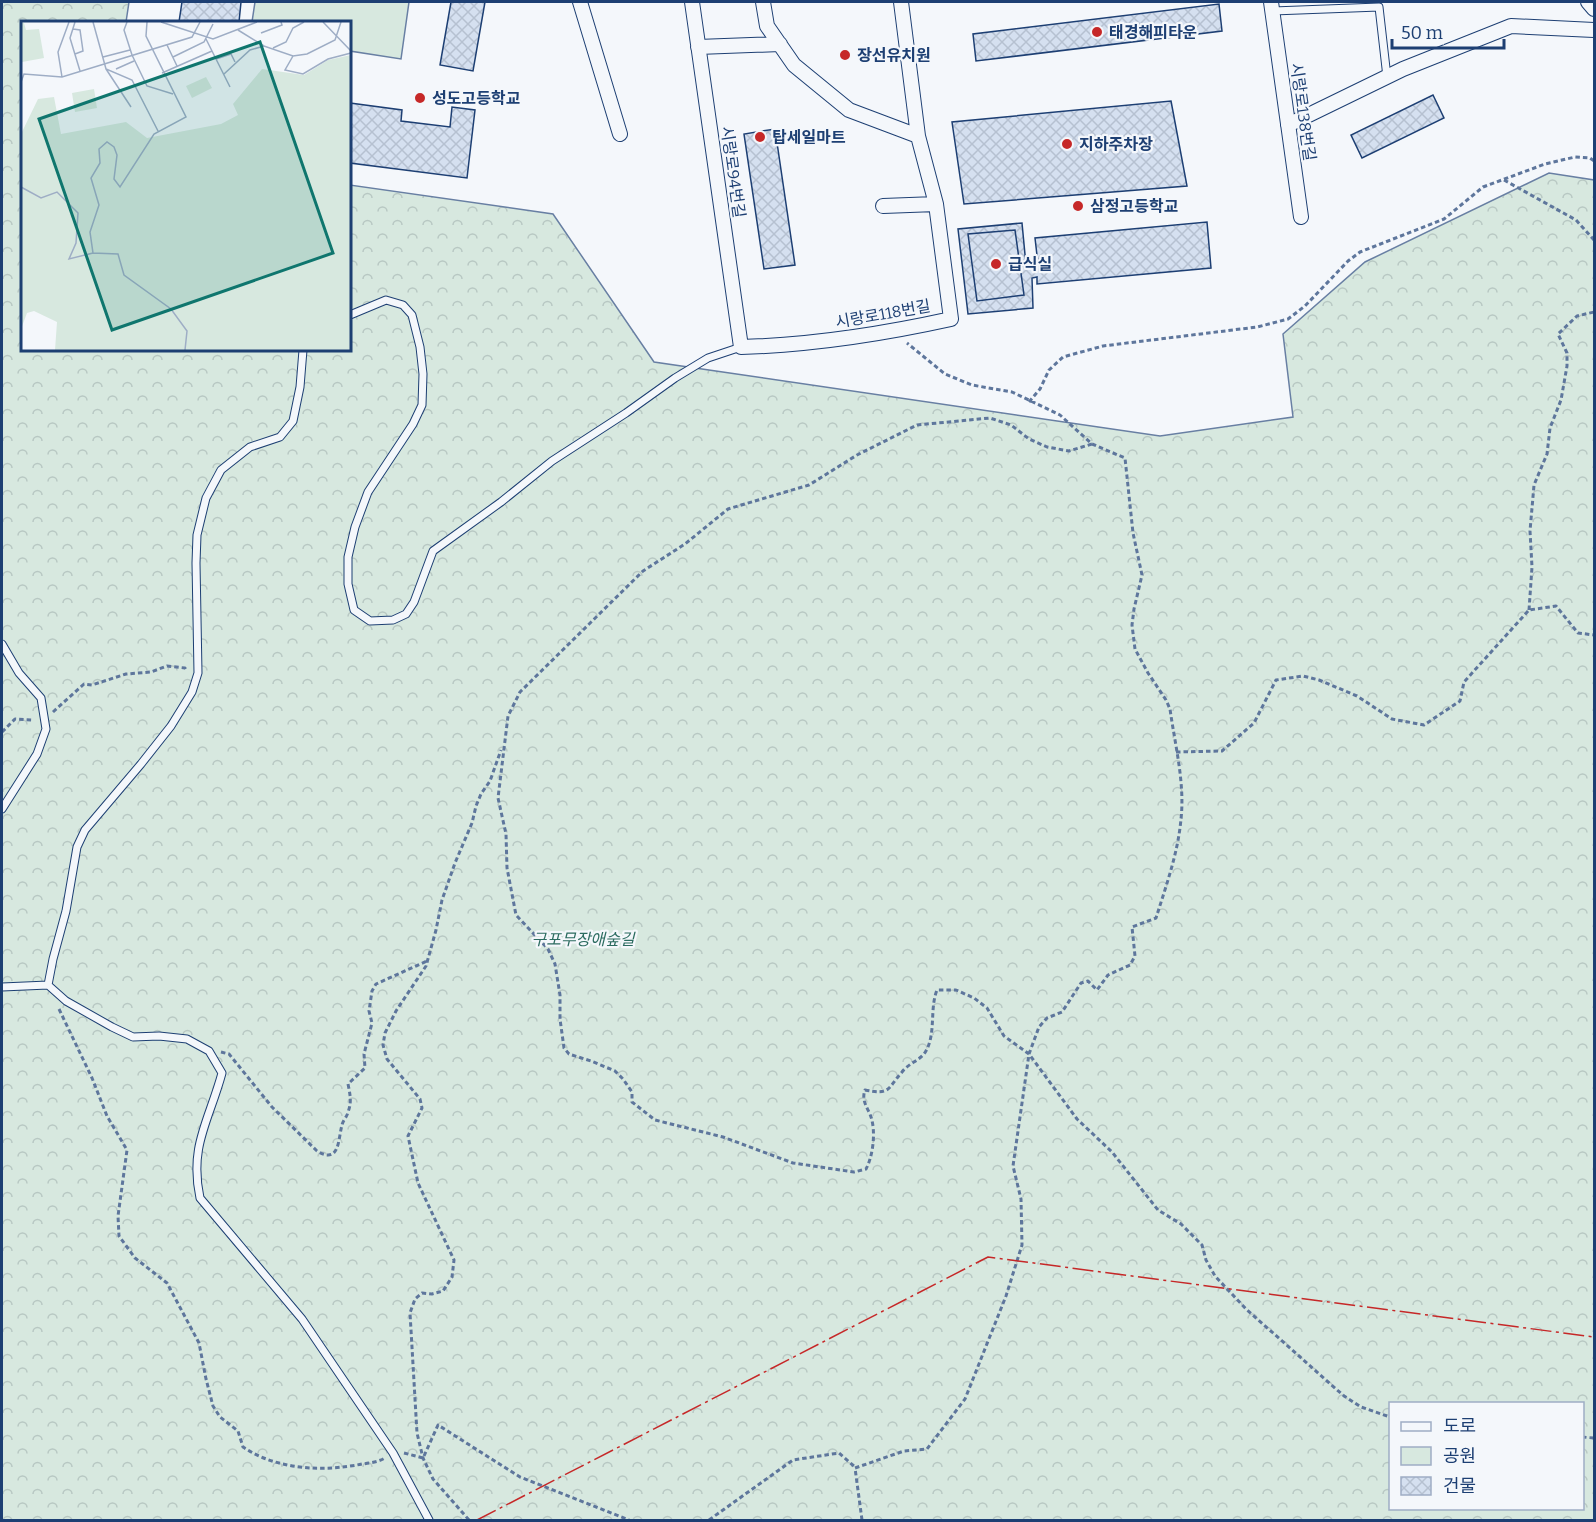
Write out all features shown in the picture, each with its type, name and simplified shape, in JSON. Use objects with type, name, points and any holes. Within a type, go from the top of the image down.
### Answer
[{"type":"street","points":[[580,2],[620,134]]},
{"type":"street","name":"시랑로94번길","points":[[692,2],[741,347]]},
{"type":"street","points":[[764,2],[767,26],[794,65],[849,110],[918,136]]},
{"type":"street","name":"시랑로118번길","points":[[741,347],[839,339],[896,331],[951,319],[936,204],[918,136],[901,2]]},
{"type":"street","points":[[1588,2],[1594,9]]},
{"type":"street","name":"시랑로138번길","points":[[1272,6],[1301,217]]},
{"type":"street","points":[[1288,125],[1387,77],[1511,26],[1594,30]]},
{"type":"street","points":[[698,46],[780,44]]},
{"type":"street","points":[[883,206],[936,204]]},
{"type":"lane","name":"시랑로138번길","points":[[1272,6],[1378,7],[1387,77]]},
{"type":"lane","points":[[351,315],[386,300],[403,305],[412,315],[420,347],[423,374],[422,405],[413,424],[368,492],[355,527],[348,557],[348,584],[354,610],[370,621],[393,620],[406,614],[414,602],[433,552],[552,462],[708,358],[741,347]]},
{"type":"lane","points":[[48,986],[66,911],[77,847],[81,838],[85,830],[171,726],[192,692],[198,673],[197,535],[206,498],[221,470],[250,447],[280,437],[293,421],[300,387],[303,351]]},
{"type":"lane","points":[[2,644],[19,673],[41,698],[46,729],[37,754],[2,809]]},
{"type":"lane","points":[[2,987],[48,986],[66,1001],[133,1037],[159,1036],[187,1039],[209,1051],[222,1073],[195,1157],[195,1177],[200,1198],[302,1319],[393,1453],[429,1521]]},
{"type":"path","points":[[1029,402],[1040,389],[1049,370],[1062,357],[1103,346],[1257,327],[1288,319],[1305,306],[1348,261],[1360,252],[1444,219],[1483,187],[1545,164],[1575,157],[1590,158],[1594,161]]},
{"type":"path","points":[[1504,179],[1576,220],[1594,240]]},
{"type":"path","points":[[1176,752],[1222,751],[1254,723],[1276,680],[1303,676],[1319,680],[1357,696],[1392,719],[1424,725],[1460,701],[1464,682],[1529,610],[1532,567],[1530,531],[1534,485],[1547,454],[1550,428],[1561,400],[1567,366],[1568,353],[1558,334],[1577,316],[1594,312]]},
{"type":"path","points":[[855,1468],[904,1451],[927,1449],[965,1399],[1006,1296],[1022,1245],[1021,1199],[1013,1166],[1029,1054],[1039,1028],[1047,1018],[1062,1012],[1081,983],[1088,981],[1097,990],[1108,975],[1130,965],[1135,956],[1132,927],[1156,918],[1170,875],[1181,820],[1182,799],[1170,709],[1135,649],[1132,625],[1142,575],[1134,540],[1125,458],[1092,444],[1060,415],[1012,392],[972,385],[945,374],[910,346],[896,331]]},
{"type":"path","points":[[1092,444],[1069,451],[1047,447],[1029,439],[1011,425],[990,418],[917,425],[857,455],[809,484],[728,509],[685,544],[644,571],[595,621],[531,680],[513,703],[508,716],[498,798],[506,834],[507,868],[516,915],[548,949],[555,964],[564,1048],[568,1054],[615,1071],[623,1078],[632,1092],[632,1102],[655,1120],[723,1137],[793,1164],[854,1173],[866,1169],[872,1151],[872,1119],[865,1106],[863,1095],[865,1090],[880,1093],[887,1091],[901,1072],[923,1056],[933,1020],[933,1001],[937,990],[956,990],[974,999],[987,1008],[1004,1036],[1029,1054],[1077,1119],[1112,1152],[1158,1210],[1181,1224],[1202,1245],[1206,1260],[1215,1276],[1246,1309],[1344,1396],[1361,1407],[1389,1417]]},
{"type":"path","points":[[1529,610],[1556,606],[1578,633],[1594,635]]},
{"type":"path","points":[[2,732],[15,719],[38,720],[55,711],[84,684],[92,685],[126,674],[151,672],[167,666],[185,668],[195,682]]},
{"type":"path","points":[[469,1521],[433,1479],[423,1458],[417,1433],[410,1313],[415,1299],[422,1293],[432,1294],[443,1291],[448,1286],[454,1260],[418,1183],[408,1136],[422,1108],[420,1099],[387,1059],[383,1045],[385,1033],[396,1011],[427,961],[442,900],[455,862],[472,823],[481,794],[490,781],[504,743]]},
{"type":"path","points":[[209,1051],[211,1049],[229,1054],[283,1118],[317,1151],[323,1155],[331,1155],[339,1146],[342,1122],[348,1114],[351,1103],[348,1084],[365,1068],[364,1054],[372,1023],[369,1011],[372,991],[376,984],[427,961]]},
{"type":"path","points":[[48,986],[92,1078],[107,1116],[127,1150],[118,1216],[119,1236],[135,1258],[167,1284],[199,1344],[213,1406],[220,1417],[238,1431],[243,1447],[276,1462],[314,1469],[333,1469],[382,1461],[397,1451],[423,1458]]},
{"type":"path","points":[[423,1458],[438,1425],[520,1477],[629,1521]]},
{"type":"path","points":[[709,1521],[793,1460],[839,1453],[855,1468],[862,1521]]},
{"type":"green space","name":"구포무장애숲길","points":[[2,2],[129,2],[126,21],[21,21],[21,351],[351,351],[351,185],[553,214],[654,362],[1160,436],[1293,417],[1283,334],[1365,262],[1549,173],[1594,180],[1594,1520],[2,1520]]},
{"type":"green space","points":[[255,2],[409,2],[401,59],[351,51],[351,21],[252,21]]},
{"type":"building","points":[[182,2],[241,2],[239,21],[179,21]]},
{"type":"building","points":[[451,2],[485,2],[473,71],[440,65]]},
{"type":"building","name":"태경해피타운","points":[[1219,4],[1222,31],[976,61],[973,34]]},
{"type":"building","points":[[1433,95],[1444,118],[1362,158],[1351,135]]},
{"type":"building","name":"지하주차장","points":[[1171,101],[1187,186],[964,204],[952,122]]},
{"type":"building","points":[[351,103],[402,110],[401,121],[450,127],[452,107],[475,110],[467,178],[351,163]]},
{"type":"building","points":[[775,129],[795,265],[764,269],[744,134]]},
{"type":"building","points":[[1207,222],[1211,268],[1037,284],[1037,277],[1032,278],[1033,308],[968,314],[958,229],[1022,223],[1026,265],[1038,264],[1035,238]]},
{"type":"building","name":"급식실","points":[[1015,230],[1024,295],[977,301],[968,234]]},
{"type":"power","points":[[477,1520],[988,1257],[1594,1337]]},
{"type":"place","name":"태경해피타운","points":[[1097,32]]},
{"type":"place","name":"장선유치원","points":[[845,55]]},
{"type":"place","name":"성도고등학교","points":[[420,98]]},
{"type":"place","name":"탑세일마트","points":[[760,137]]},
{"type":"place","name":"지하주차장","points":[[1067,144]]},
{"type":"place","name":"삼정고등학교","points":[[1078,206]]},
{"type":"place","name":"급식실","points":[[996,264]]}]
